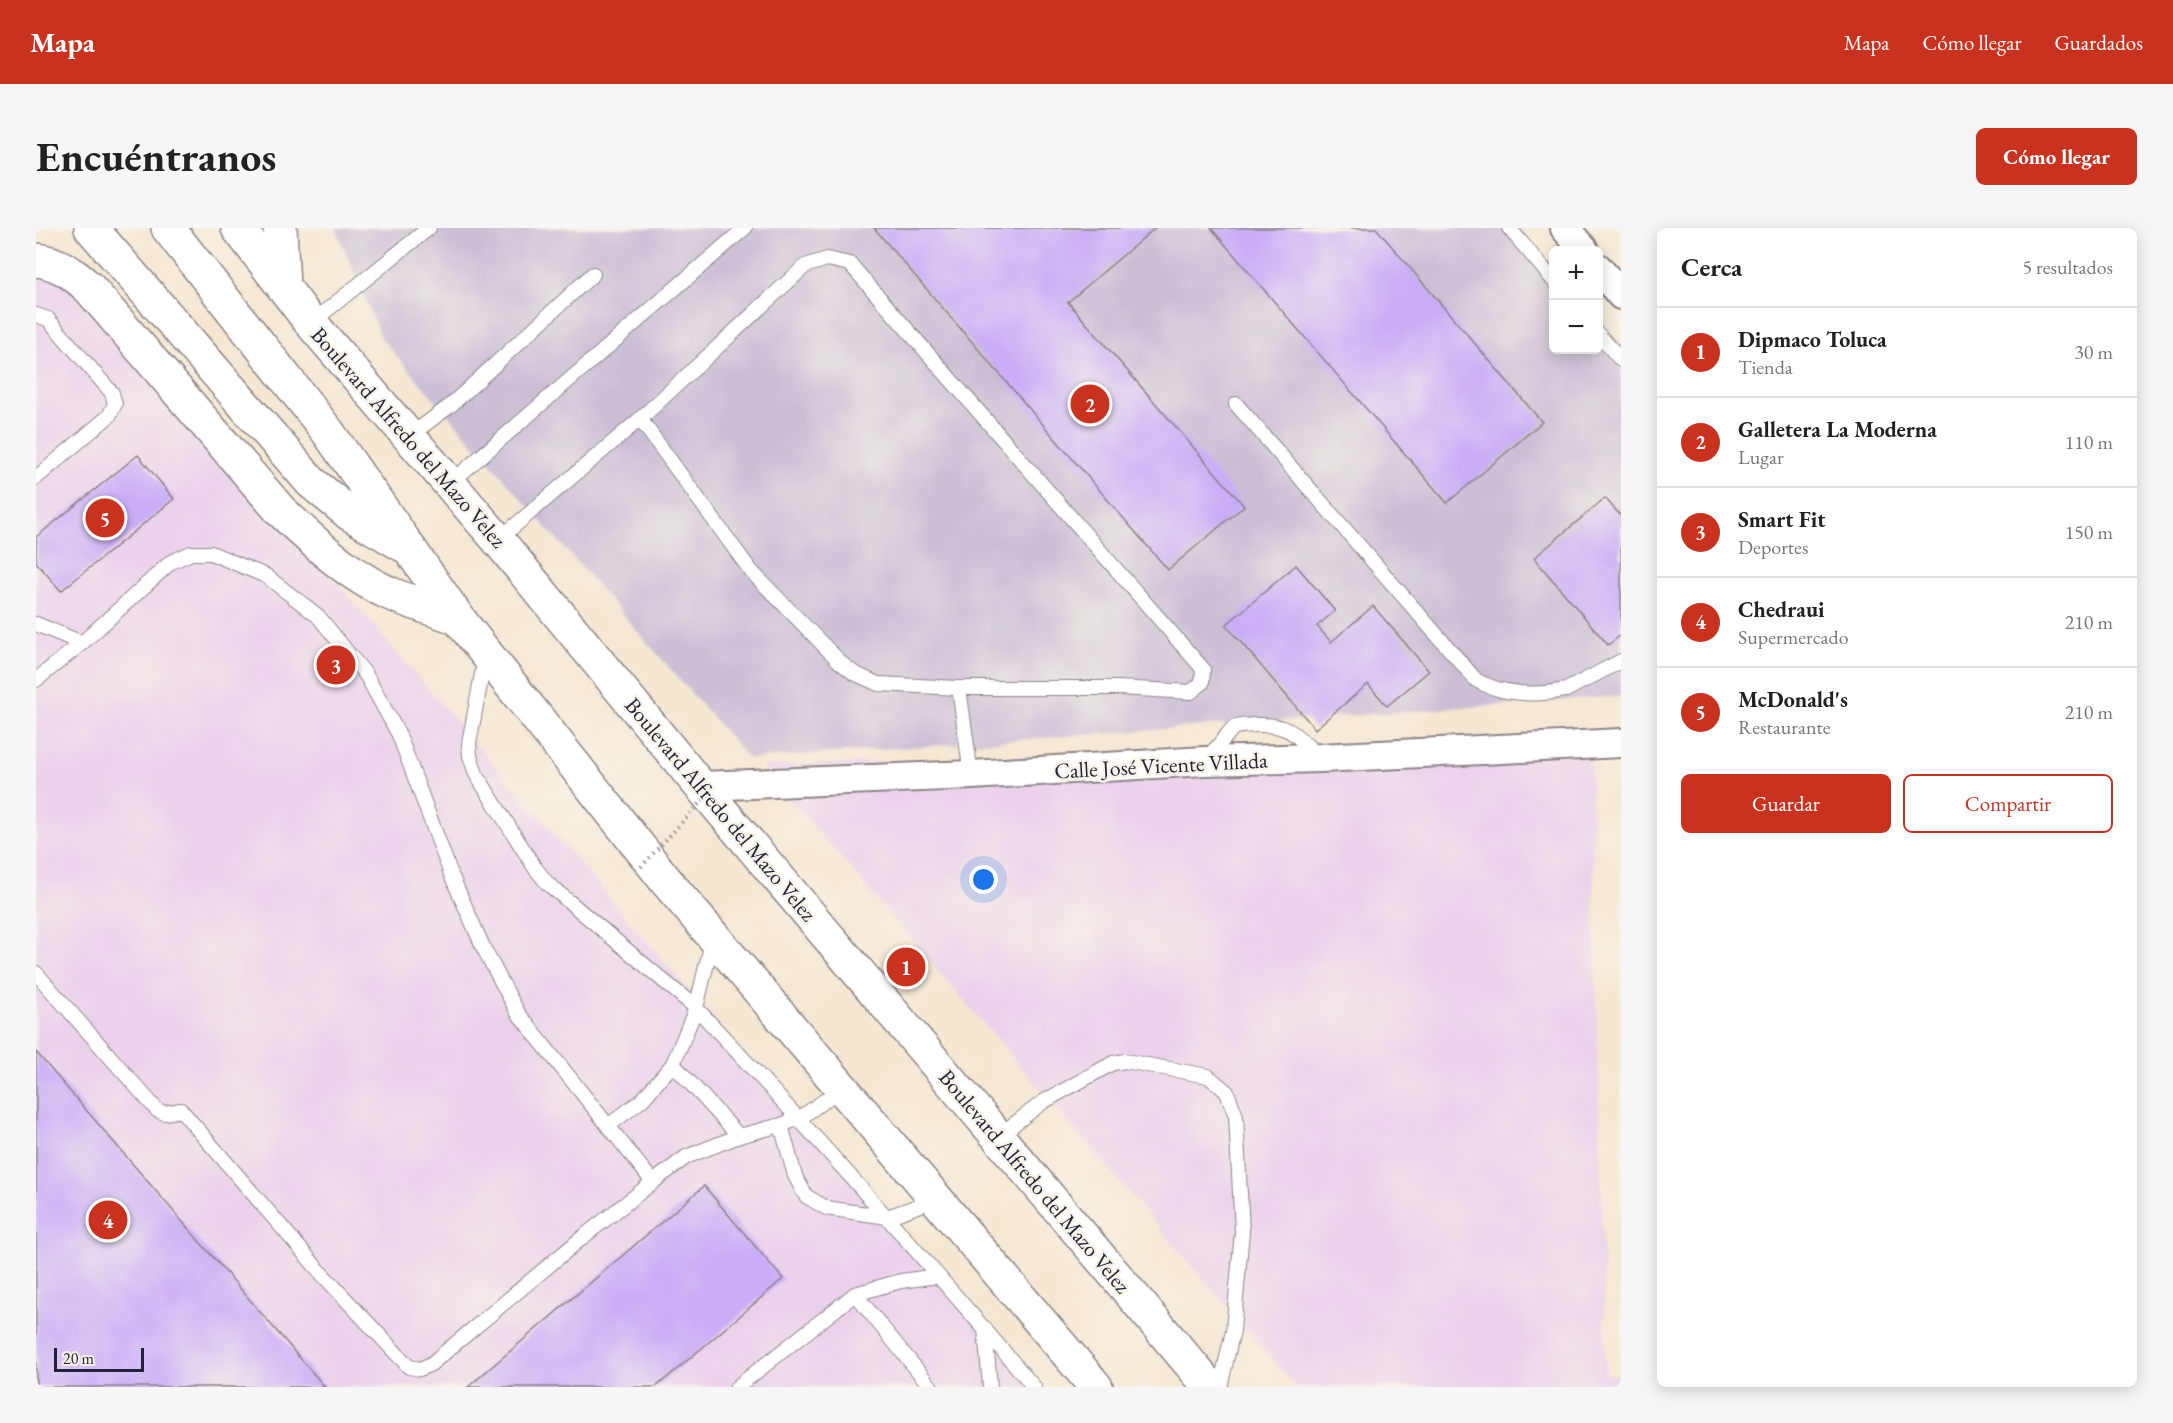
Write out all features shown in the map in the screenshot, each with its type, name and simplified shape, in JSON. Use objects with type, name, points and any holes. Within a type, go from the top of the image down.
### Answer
[{"type":"main road","points":[[91,228],[311,482],[350,514],[413,551]]},
{"type":"main road","points":[[168,228],[328,432],[458,618],[667,882],[1096,1387]]},
{"type":"main road","name":"Boulevard Alfredo del Mazo Velez","points":[[238,228],[311,323],[709,785],[997,1137],[1210,1387]]},
{"type":"main road","points":[[280,228],[283,287]]},
{"type":"main road","points":[[36,260],[46,261],[63,268],[90,289],[280,510],[313,542],[345,567],[389,593],[458,618]]},
{"type":"street","points":[[1584,245],[1621,295]]},
{"type":"street","name":"Calle José Vicente Villada","points":[[709,785],[971,775],[1205,761],[1320,758],[1621,743]]},
{"type":"lane","points":[[311,323],[429,228]]},
{"type":"lane","points":[[449,484],[745,228]]},
{"type":"lane","points":[[1509,228],[1549,275]]},
{"type":"lane","points":[[498,540],[640,418],[805,266],[827,259],[850,264],[1203,669],[1202,683],[1191,692],[1118,688],[959,688],[878,684],[854,673],[841,663],[751,572],[640,418]]},
{"type":"lane","points":[[408,437],[451,405],[594,274]]},
{"type":"lane","points":[[36,315],[48,319],[112,393],[115,404],[110,416],[36,478]]},
{"type":"lane","points":[[1603,339],[1621,360]]},
{"type":"lane","points":[[1236,404],[1476,680],[1497,690],[1556,692],[1566,690],[1621,661]]},
{"type":"lane","points":[[38,676],[82,643],[171,562],[191,553],[211,553],[266,576],[318,616],[366,675],[399,735],[452,877],[484,949],[518,1013],[653,1182]]},
{"type":"lane","points":[[36,624],[82,643]]},
{"type":"lane","points":[[486,653],[469,743],[470,756],[476,774],[535,868],[548,884],[696,1008],[800,1118],[985,1328],[1033,1386]]},
{"type":"lane","points":[[959,688],[971,775]]},
{"type":"lane","points":[[608,1126],[642,1100],[673,1064],[696,1008],[714,936]]},
{"type":"lane","points":[[36,973],[157,1110],[164,1113],[181,1110],[322,1274],[409,1367],[420,1369],[431,1364],[583,1237],[686,1157],[739,1136],[800,1118],[842,1088]]},
{"type":"lane","points":[[997,1137],[1043,1102],[1113,1063],[1125,1061],[1208,1076],[1227,1092],[1236,1116],[1242,1232],[1233,1331],[1220,1387]]},
{"type":"lane","points":[[673,1064],[739,1136]]},
{"type":"lane","points":[[781,1125],[795,1176],[806,1196],[826,1208],[887,1217],[937,1199]]},
{"type":"lane","points":[[737,1387],[855,1294],[900,1281],[938,1276]]},
{"type":"lane","points":[[855,1294],[931,1387]]},
{"type":"lane","points":[[985,1328],[990,1387]]},
{"type":"path","points":[[641,867],[709,785]]},
{"type":"shaded area","points":[[336,228],[1519,228],[1549,264],[1549,354],[1603,354],[1603,326],[1621,347],[1621,696],[749,759],[381,338]]},
{"type":"shaded area","points":[[49,251],[1033,1387],[36,1387],[36,262]]},
{"type":"shaded area","points":[[1590,739],[1606,1374],[1621,1375],[1621,1387],[1296,1387],[762,766]]},
{"type":"building","points":[[874,228],[1155,228],[1068,302],[1244,506],[1168,570]]},
{"type":"building","points":[[1211,228],[1376,228],[1542,422],[1447,503]]},
{"type":"building","points":[[138,455],[174,499],[61,591],[36,562],[36,537]]},
{"type":"building","points":[[1605,498],[1621,516],[1621,635],[1608,645],[1534,558]]},
{"type":"building","points":[[1296,565],[1335,611],[1317,626],[1331,642],[1373,606],[1429,671],[1387,706],[1368,684],[1315,729],[1226,625]]},
{"type":"building","points":[[36,1052],[325,1387],[36,1387]]},
{"type":"building","points":[[704,1186],[783,1279],[656,1387],[468,1387]]},
{"type":"place","name":"Galletera La Moderna","points":[[1090,404]]},
{"type":"place","name":"McDonald's","points":[[105,518]]},
{"type":"place","name":"Smart Fit","points":[[336,665]]},
{"type":"place","name":"Dipmaco Toluca","points":[[906,967]]},
{"type":"place","name":"Chedraui","points":[[108,1220]]}]
